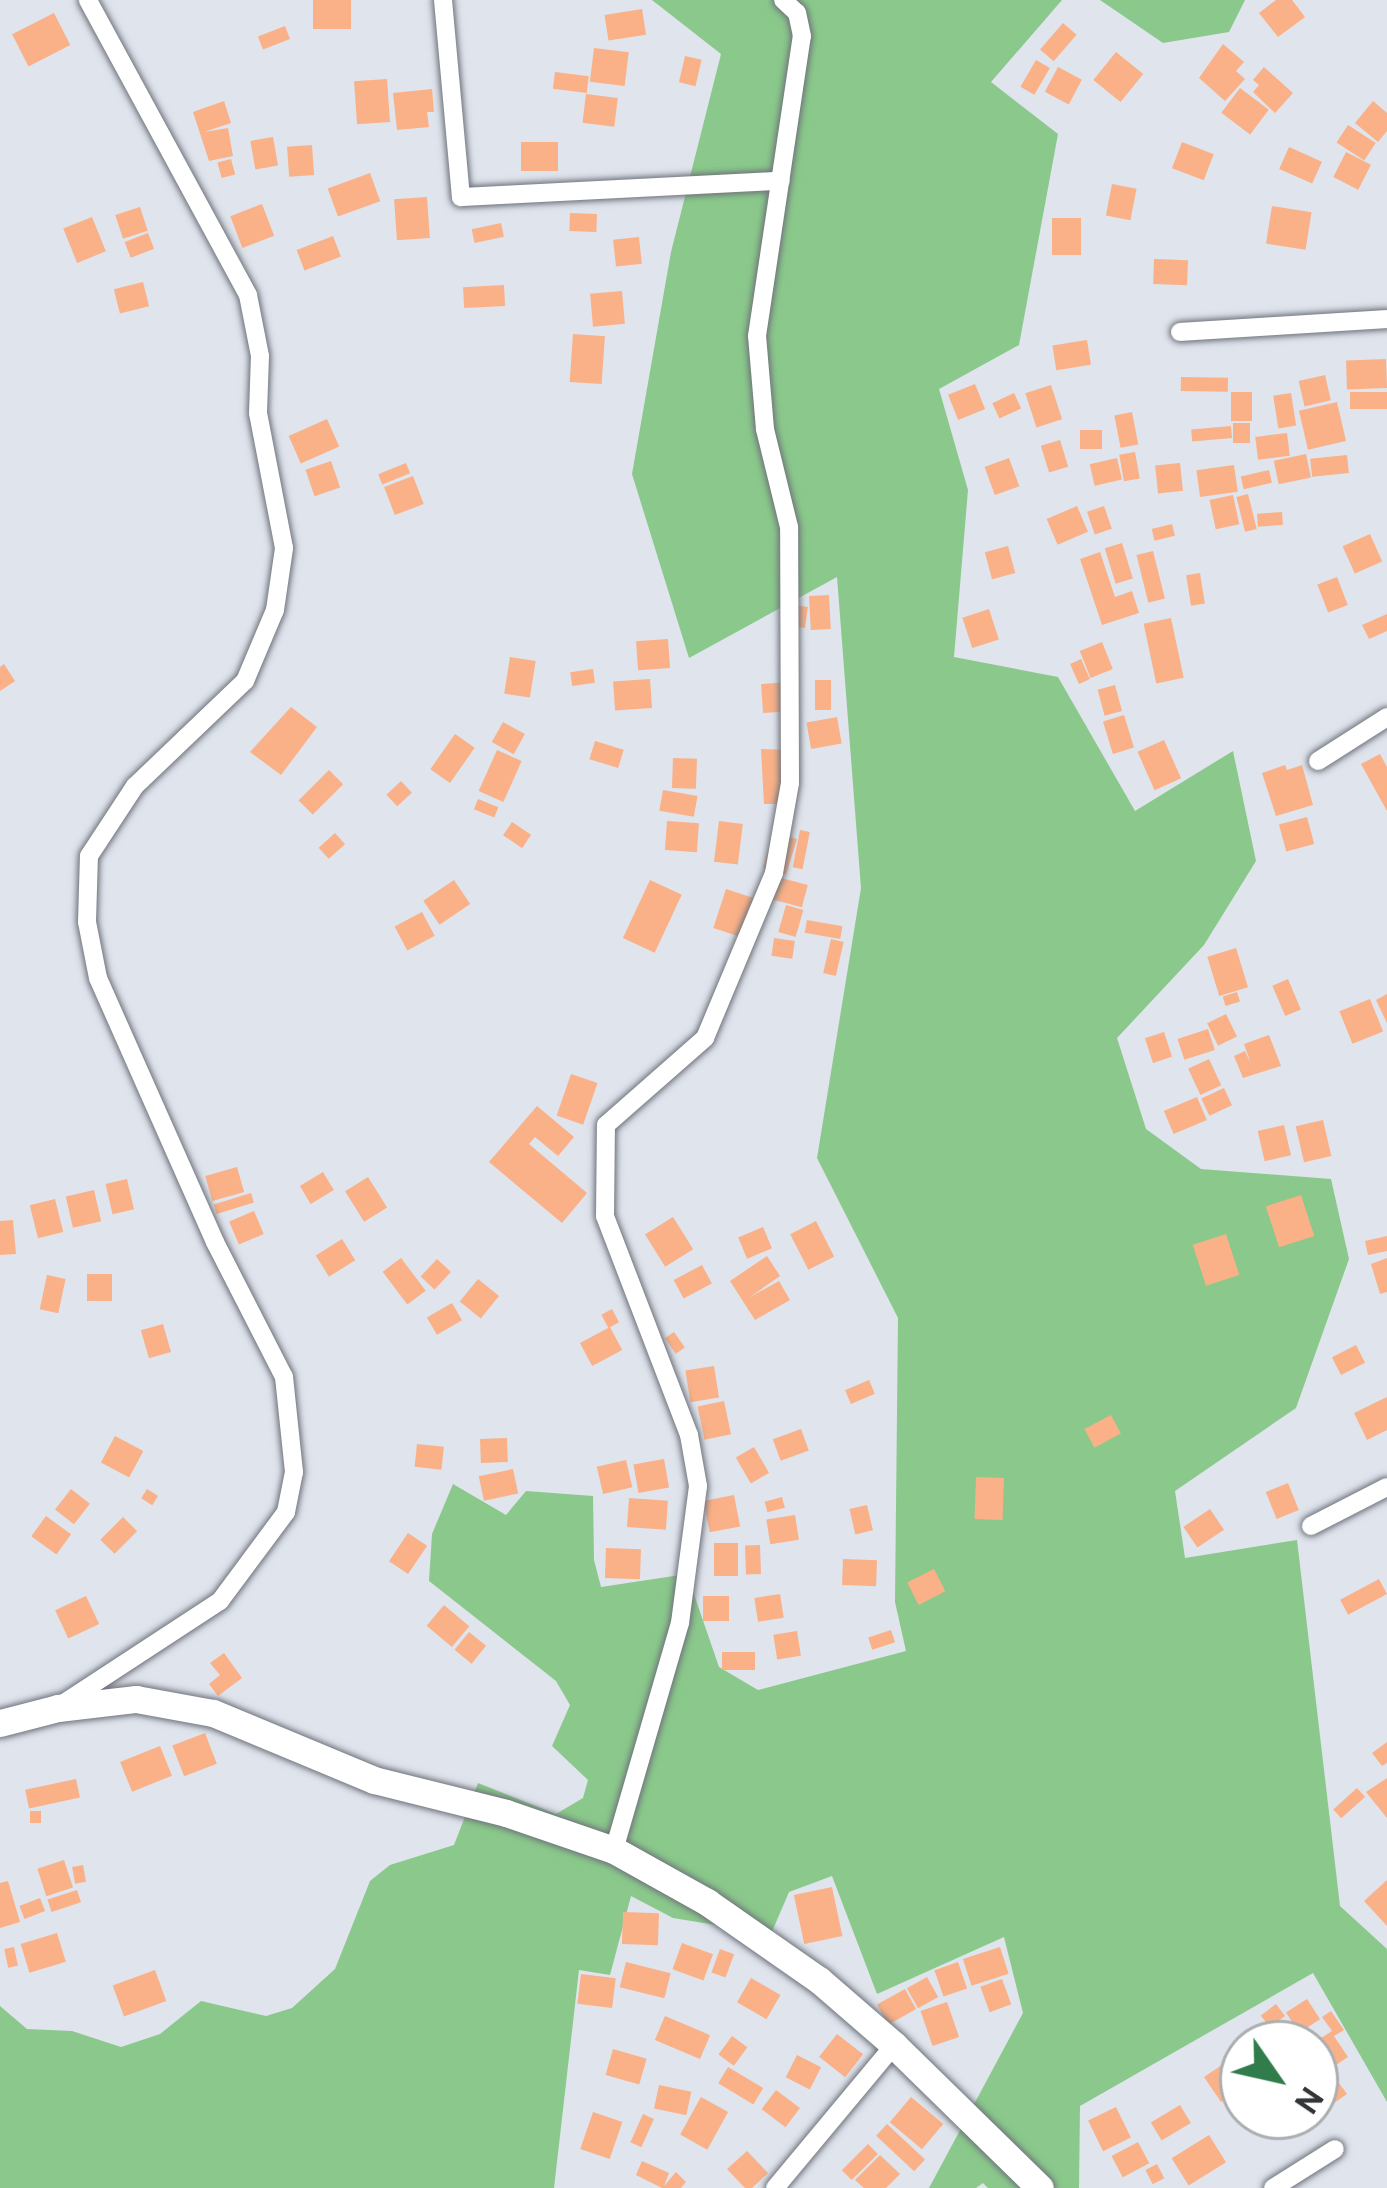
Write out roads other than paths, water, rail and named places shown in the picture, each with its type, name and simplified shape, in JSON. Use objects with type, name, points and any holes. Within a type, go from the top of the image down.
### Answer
[{"type":"street","points":[[58,1708],[220,1600],[286,1512],[293,1472],[284,1377],[214,1242],[98,978],[87,922],[89,856],[134,786],[245,681],[275,610],[284,548],[258,413],[260,356],[248,295],[88,0]]},
{"type":"street","points":[[443,0],[461,197],[781,181]]},
{"type":"street","points":[[614,1850],[680,1623],[698,1486],[689,1435],[604,1216],[606,1125],[705,1038],[773,873],[790,783],[789,527],[765,429],[757,336],[802,36],[796,13],[783,0]]},
{"type":"street","points":[[1180,332],[1387,319]]},
{"type":"street","points":[[1318,761],[1387,717]]},
{"type":"street","points":[[1312,1526],[1387,1487]]},
{"type":"street","points":[[0,1723],[58,1708],[136,1699],[213,1713],[374,1780],[506,1814],[614,1850],[745,1928],[819,1980],[894,2044],[1040,2188]]},
{"type":"street","points":[[775,2188],[823,2123],[894,2044]]},
{"type":"street","points":[[1273,2188],[1335,2149]]}]
